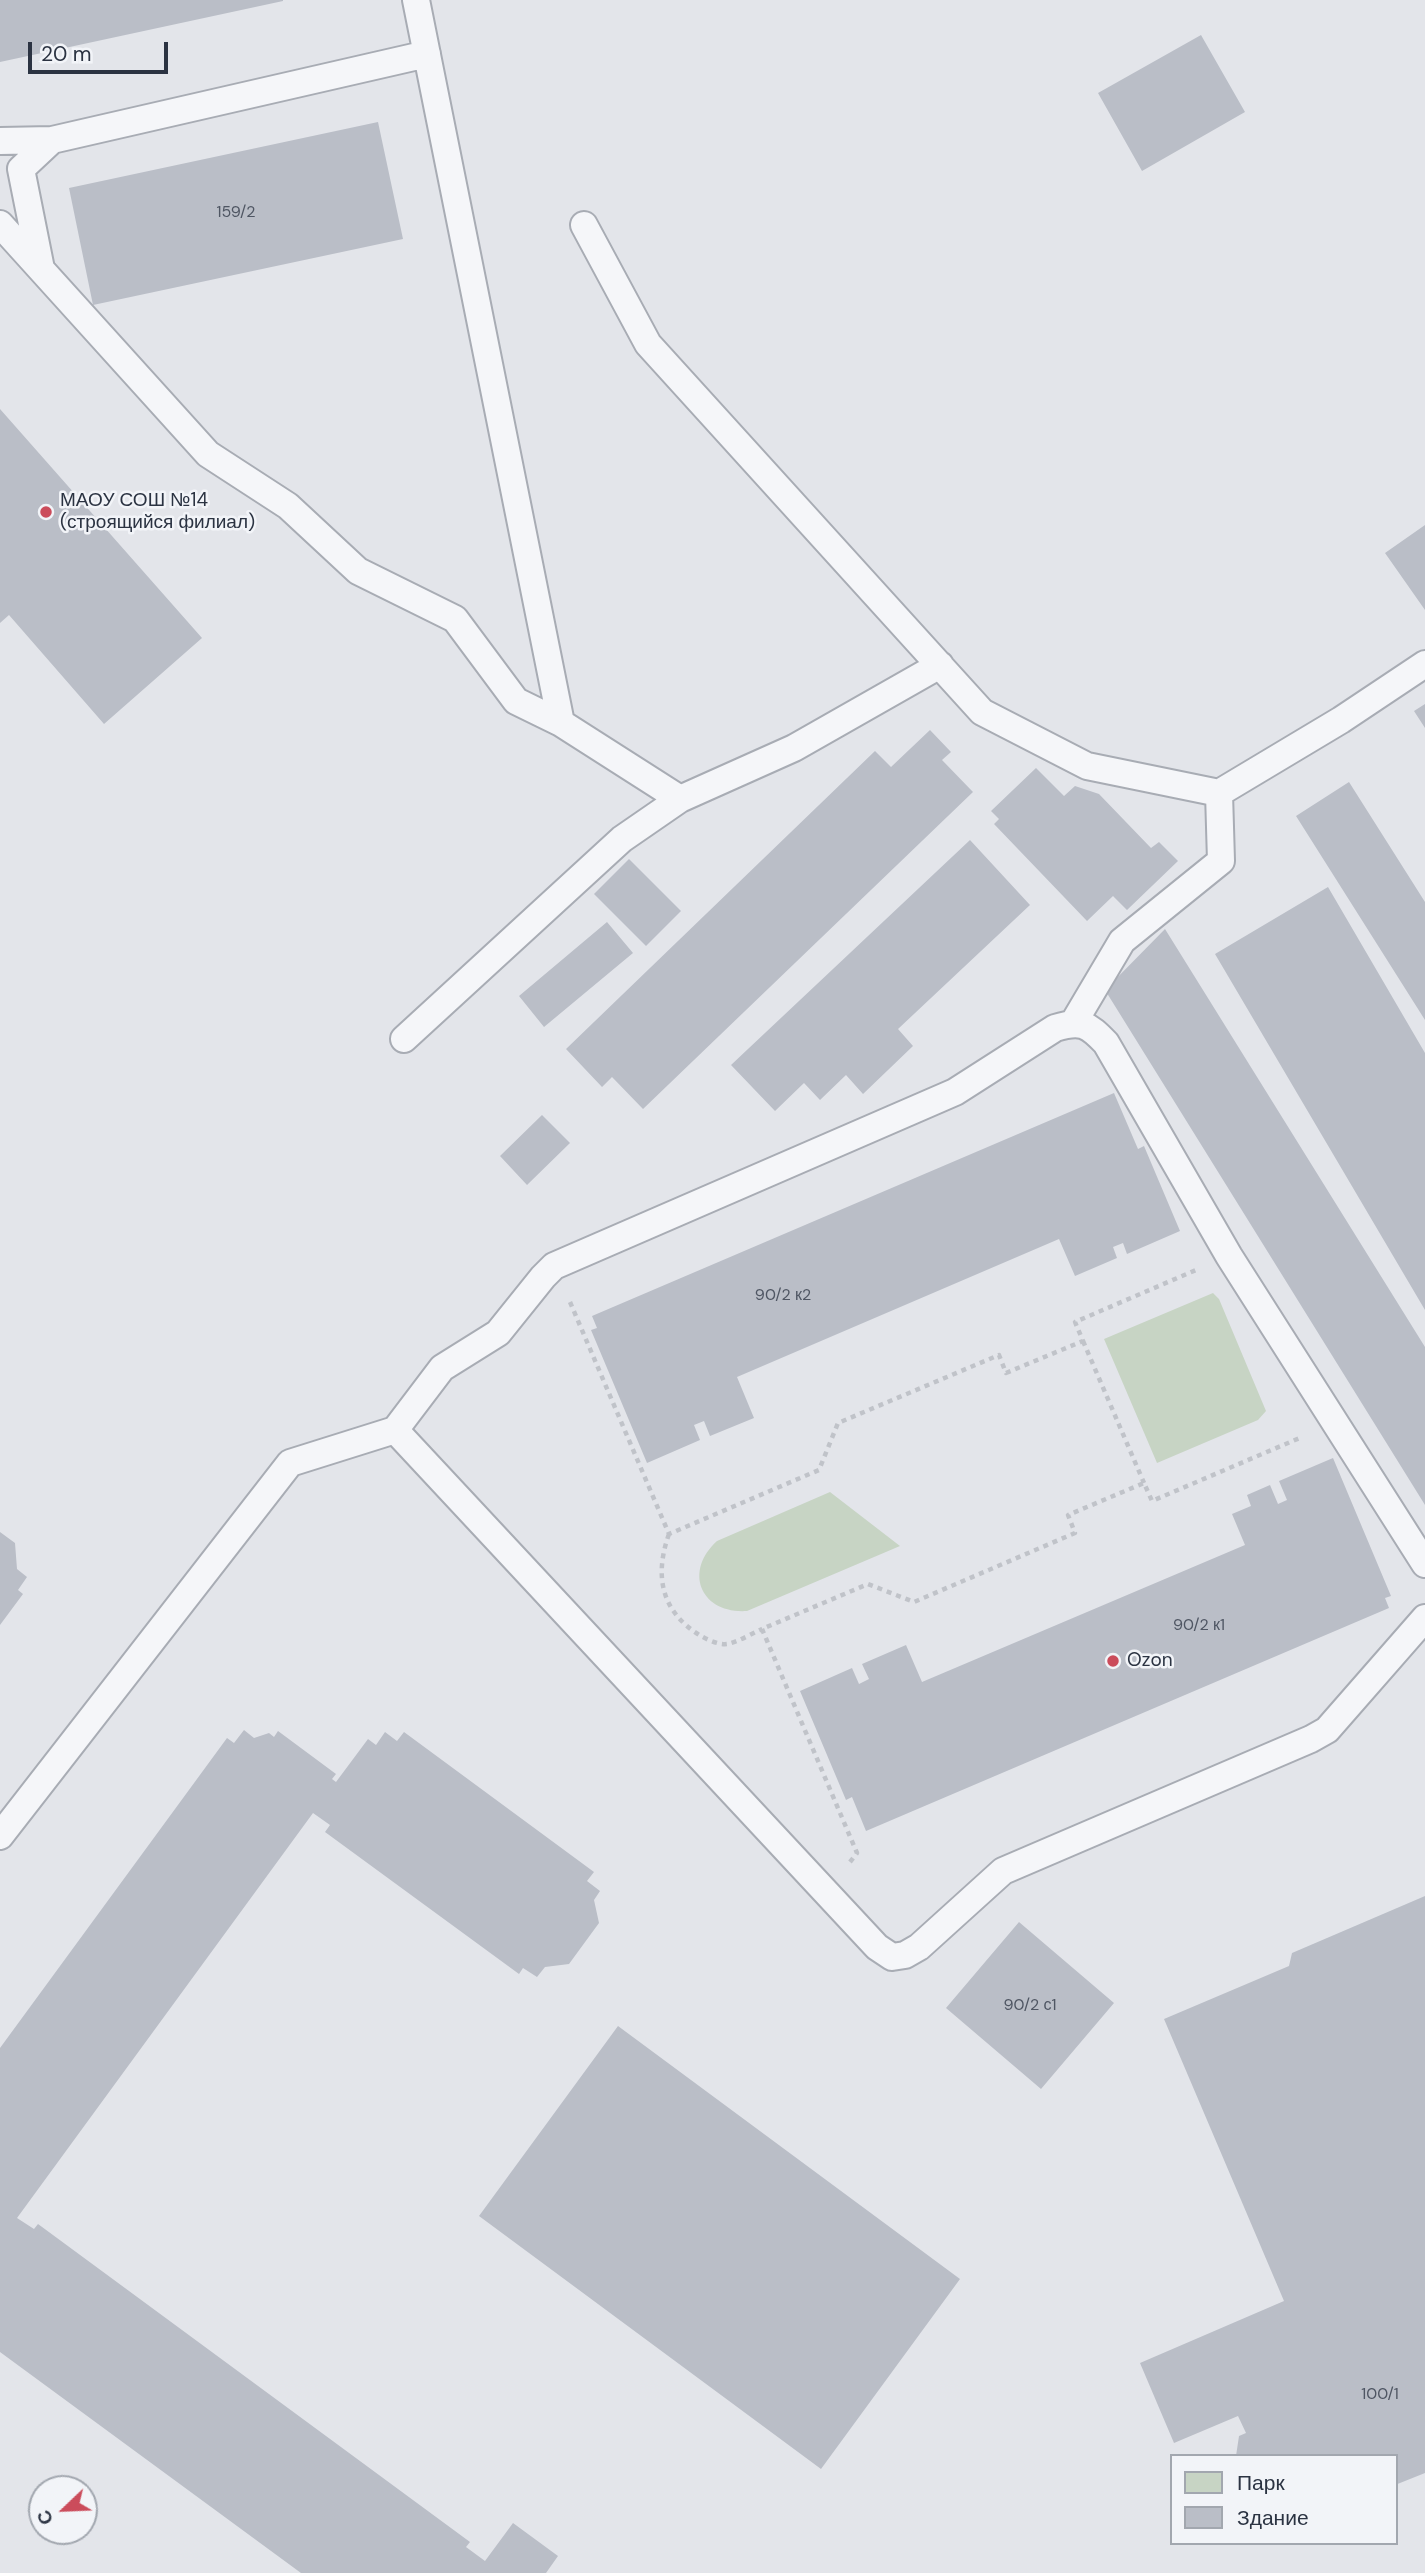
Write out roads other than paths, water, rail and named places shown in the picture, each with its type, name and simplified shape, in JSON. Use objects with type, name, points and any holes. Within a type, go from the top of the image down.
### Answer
[{"type":"lane","points":[[416,0],[561,723]]},
{"type":"lane","points":[[0,141],[52,140],[427,54]]},
{"type":"lane","points":[[41,269],[22,169],[52,140]]},
{"type":"lane","points":[[0,224],[208,454],[288,506],[358,571],[455,619],[516,701],[561,723],[680,799]]},
{"type":"lane","points":[[584,225],[648,344],[982,712],[1087,766],[1219,793],[1341,720],[1425,664]]},
{"type":"lane","points":[[404,1039],[622,839],[680,799],[794,748],[940,665]]},
{"type":"lane","points":[[1074,1022],[1122,942],[1221,861],[1219,793]]},
{"type":"lane","points":[[0,1836],[290,1463],[394,1430],[442,1368],[498,1334],[554,1266],[955,1092],[1055,1028],[1074,1022],[1093,1028],[1106,1044],[1228,1256],[1425,1564]]},
{"type":"lane","points":[[394,1430],[877,1947],[892,1957],[905,1955],[919,1947],[1003,1871],[1327,1730],[1425,1618]]},
{"type":"place","name":"МАОУ СОШ №14 (строящийся филиал)","points":[[46,512]]},
{"type":"place","name":"Ozon","points":[[1113,1661]]}]
